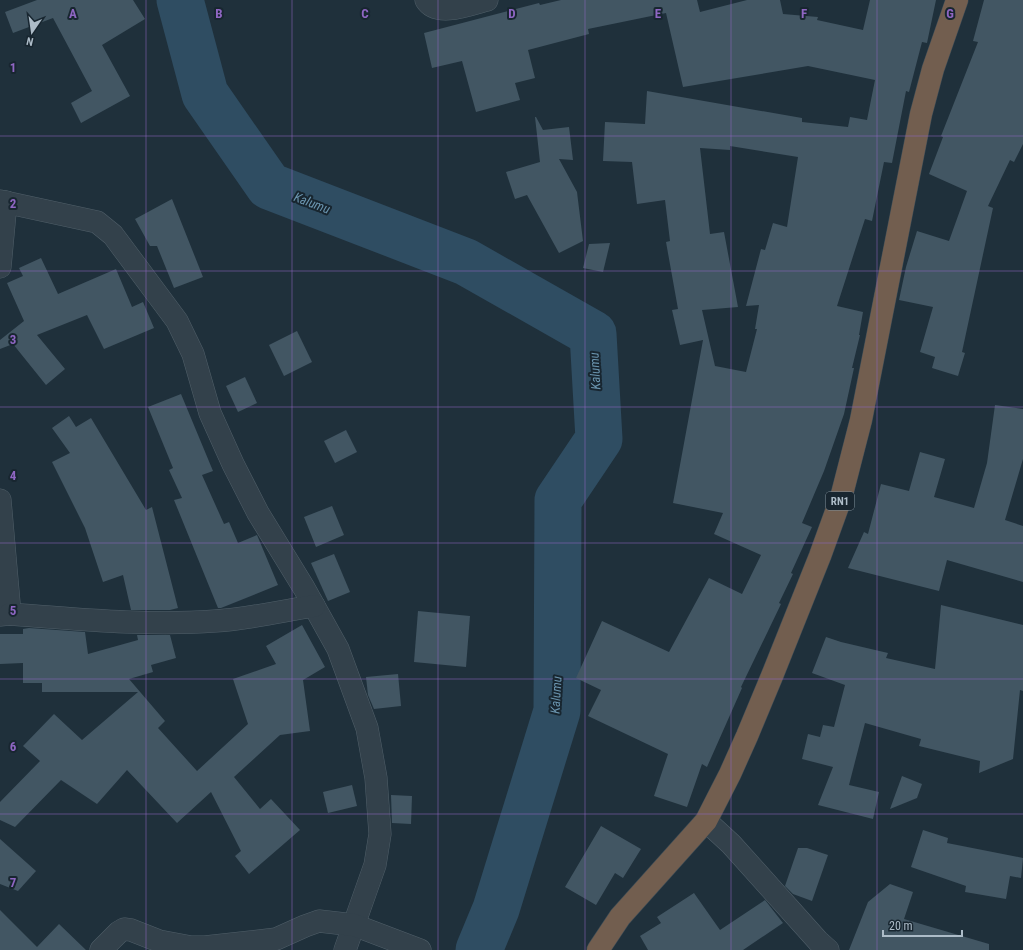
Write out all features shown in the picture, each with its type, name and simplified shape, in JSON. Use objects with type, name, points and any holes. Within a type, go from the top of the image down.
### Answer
[{"type":"highway","name":"RN1","points":[[598,950],[620,918],[706,821],[730,774],[766,690],[820,556],[841,498],[861,420],[921,114],[933,69],[957,0]]},
{"type":"street","points":[[426,0],[436,8],[447,10],[487,0]]},
{"type":"street","points":[[0,267],[3,202],[97,222],[113,235],[177,321],[193,354],[210,413],[232,464],[258,513],[338,649],[367,728],[376,778],[380,834],[375,865],[345,950]]},
{"type":"street","points":[[0,500],[5,614],[114,621],[216,621],[314,606]]},
{"type":"street","points":[[706,821],[731,844],[818,941],[828,950]]},
{"type":"street","points":[[101,950],[124,929],[131,930],[159,941],[190,947],[205,947],[276,939],[319,921],[354,925],[420,950]]},
{"type":"building","points":[[37,0],[133,0],[145,19],[102,45],[130,96],[81,123],[71,103],[92,91],[53,18],[13,33],[5,12]]},
{"type":"building","points":[[561,0],[697,0],[700,12],[747,0],[780,0],[783,14],[818,17],[817,20],[863,30],[870,0],[936,0],[927,43],[922,42],[909,92],[906,91],[892,163],[884,162],[872,221],[865,219],[837,306],[863,312],[860,335],[852,368],[854,368],[844,414],[824,471],[802,523],[812,527],[791,573],[793,574],[779,603],[781,604],[741,687],[742,688],[707,767],[702,764],[687,807],[654,796],[668,754],[588,716],[601,690],[576,678],[602,621],[669,652],[709,578],[742,594],[761,555],[714,534],[723,513],[673,503],[703,340],[680,345],[672,310],[678,309],[666,242],[670,241],[665,200],[637,204],[632,162],[603,161],[605,122],[645,124],[647,91],[802,118],[802,122],[848,127],[850,117],[867,120],[875,80],[808,66],[683,87],[666,13],[588,29],[589,34],[528,50],[535,78],[515,83],[520,100],[476,112],[462,61],[432,68],[424,33],[539,3],[540,5]],"holes":[[[730,146],[798,157],[787,227],[773,223],[765,250],[761,249],[746,306],[759,305],[755,329],[757,329],[746,372],[715,366],[702,310],[738,307],[724,232],[710,234],[700,148],[730,150]]]},
{"type":"building","points":[[984,0],[1023,0],[1023,144],[1014,162],[1010,160],[988,206],[993,208],[962,352],[965,353],[958,376],[932,368],[935,357],[920,352],[933,307],[899,300],[906,267],[917,231],[949,241],[967,191],[929,174],[943,137],[941,136],[978,42],[973,41]]},
{"type":"building","points":[[535,117],[543,130],[569,127],[573,160],[559,159],[577,192],[583,241],[559,253],[527,195],[515,199],[506,172],[540,162]]},
{"type":"building","points":[[172,199],[203,277],[174,288],[157,246],[150,246],[135,219]]},
{"type":"building","points":[[610,243],[603,272],[583,268],[589,244]]},
{"type":"building","points":[[41,258],[58,294],[116,269],[132,307],[143,302],[154,328],[104,349],[87,315],[37,335],[65,369],[46,385],[13,344],[0,349],[0,340],[24,321],[7,283],[23,276],[19,268]]},
{"type":"building","points":[[297,331],[312,362],[284,376],[269,345]]},
{"type":"building","points":[[245,377],[257,403],[238,412],[226,386]]},
{"type":"building","points":[[181,394],[213,471],[202,475],[224,524],[229,522],[238,543],[257,535],[278,585],[221,608],[218,608],[174,500],[182,498],[169,470],[173,468],[148,407]]},
{"type":"building","points":[[995,405],[1023,409],[1023,459],[1005,520],[1023,526],[1023,582],[947,560],[939,591],[848,568],[864,532],[868,534],[881,484],[909,491],[920,452],[945,459],[934,497],[974,508],[987,463]]},
{"type":"building","points":[[69,416],[76,427],[91,418],[146,510],[152,507],[178,608],[170,610],[131,610],[123,575],[103,582],[85,528],[52,462],[70,453],[52,428]]},
{"type":"building","points":[[346,430],[357,452],[335,463],[324,441]]},
{"type":"building","points":[[332,506],[344,535],[316,547],[304,517]]},
{"type":"building","points":[[334,554],[350,592],[328,601],[311,563]]},
{"type":"building","points":[[941,605],[1023,625],[1023,691],[1020,690],[1013,759],[979,773],[980,761],[919,746],[921,739],[865,723],[849,785],[879,792],[873,819],[818,805],[833,767],[802,759],[808,734],[820,737],[823,725],[834,727],[845,685],[812,673],[826,637],[888,653],[886,658],[935,669]]},
{"type":"building","points":[[418,611],[470,616],[466,667],[414,662]]},
{"type":"building","points":[[302,625],[325,667],[303,680],[310,731],[280,735],[234,777],[260,809],[271,799],[300,830],[249,874],[235,856],[241,851],[211,792],[177,823],[127,770],[97,804],[61,780],[15,827],[0,820],[0,802],[40,761],[23,746],[54,714],[82,740],[138,692],[42,692],[42,683],[23,683],[23,663],[0,664],[0,634],[23,634],[23,629],[29,628],[85,632],[88,654],[138,640],[137,635],[170,635],[176,658],[151,665],[153,672],[129,679],[165,721],[158,728],[197,771],[248,724],[233,679],[276,664],[266,646]]},
{"type":"building","points":[[398,674],[401,706],[374,709],[368,695],[366,677]]},
{"type":"building","points":[[902,776],[922,784],[917,798],[890,809]]},
{"type":"building","points":[[352,785],[357,806],[328,813],[323,792]]},
{"type":"building","points":[[391,795],[412,796],[411,824],[392,823]]},
{"type":"building","points":[[601,826],[641,849],[623,878],[615,873],[596,905],[565,887]]},
{"type":"building","points":[[923,830],[948,838],[947,843],[1023,858],[1021,878],[1010,876],[1006,899],[965,892],[966,886],[911,867]]},
{"type":"building","points":[[0,839],[36,871],[18,891],[0,884]]},
{"type":"building","points":[[798,848],[807,848],[828,855],[812,901],[793,894],[785,886]]},
{"type":"building","points":[[890,884],[913,892],[904,919],[989,944],[989,950],[849,950],[868,902]]},
{"type":"building","points":[[694,893],[720,930],[765,900],[783,923],[743,950],[648,950],[640,936],[661,923],[657,917]]},
{"type":"building","points":[[0,910],[37,947],[59,924],[86,950],[0,950]]},
{"type":"waterway","name":"Kalumu","points":[[180,0],[205,94],[269,186],[466,262],[593,334],[599,439],[558,500],[557,711],[496,909],[479,950]]}]
